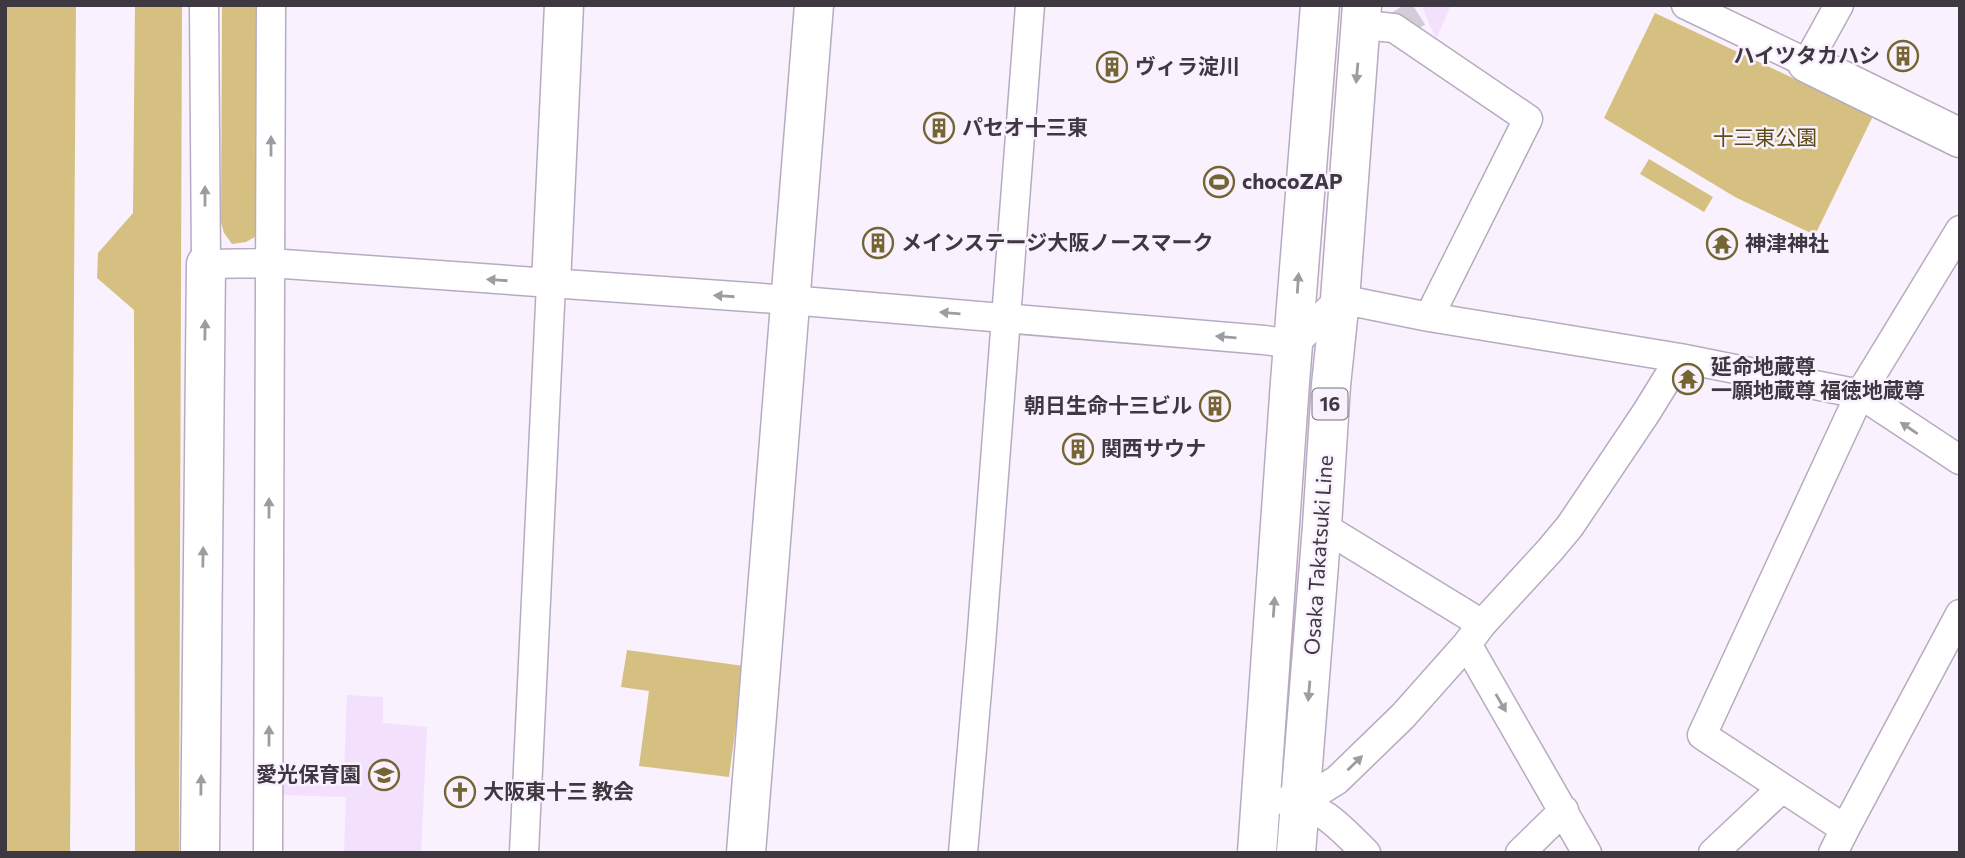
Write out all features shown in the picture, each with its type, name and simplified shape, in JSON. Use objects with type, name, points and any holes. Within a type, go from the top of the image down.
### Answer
[{"type":"street","points":[[200,853],[206,264],[204,5]]},
{"type":"street","points":[[268,853],[271,5]]},
{"type":"street","points":[[524,853],[564,5]]},
{"type":"street","points":[[746,853],[814,5]]},
{"type":"street","points":[[963,853],[1030,5]]},
{"type":"street","name":"Osaka Takatsuki Line","points":[[1256,853],[1320,5]]},
{"type":"street","points":[[1686,5],[1960,138]]},
{"type":"street","points":[[1807,63],[1839,5]]},
{"type":"street","points":[[1372,19],[1528,119],[1429,317]]},
{"type":"street","name":"Osaka Takatsuki Line","points":[[1296,853],[1331,385],[1372,19]]},
{"type":"street","points":[[1960,230],[1948,277],[1860,394],[1702,735],[1782,788],[1839,841],[1960,614]]},
{"type":"street","points":[[206,264],[270,263],[790,300],[1294,344],[1339,299],[1429,317],[1680,358],[1860,394],[1960,460]]},
{"type":"street","points":[[1300,803],[1336,780],[1403,716],[1550,551],[1570,526],[1680,358]]},
{"type":"street","points":[[1322,526],[1474,634],[1587,853]]},
{"type":"street","points":[[1713,853],[1782,788]]},
{"type":"street","points":[[1261,798],[1300,803],[1332,819],[1366,853]]},
{"type":"street","points":[[1520,853],[1564,810]]},
{"type":"shaded area","points":[[1422,5],[1451,5],[1436,39],[1423,9]]},
{"type":"shaded area","name":"愛光保育園","points":[[347,695],[383,697],[383,723],[427,727],[421,853],[344,853],[346,797],[280,795],[280,774],[344,775]]},
{"type":"green space","points":[[5,5],[76,5],[70,853],[5,853]]},
{"type":"green space","points":[[135,5],[182,5],[179,853],[135,853],[134,310],[97,278],[98,253],[133,213]]},
{"type":"green space","points":[[222,5],[260,5],[258,228],[255,237],[246,242],[232,244],[224,233],[221,222]]},
{"type":"green space","name":"十三東公園","points":[[1655,13],[1873,116],[1815,235],[1735,197],[1604,118]]},
{"type":"green space","points":[[1649,159],[1713,197],[1704,212],[1640,174]]},
{"type":"green space","points":[[627,650],[744,666],[729,777],[639,766],[649,691],[621,687]]},
{"type":"tunnel","points":[[1394,28],[1426,5]]},
{"type":"place","name":"ハイツタカハシ","points":[[1903,56]]},
{"type":"place","name":"ヴィラ淀川","points":[[1112,67]]},
{"type":"place","name":"パセオ十三東","points":[[939,128]]},
{"type":"place","name":"chocoZAP","points":[[1219,182]]},
{"type":"place","name":"メインステージ大阪ノースマーク","points":[[878,243]]},
{"type":"place","name":"神津神社","points":[[1722,244]]},
{"type":"place","name":"延命地蔵尊 一願地蔵尊 福徳地蔵尊","points":[[1688,379]]},
{"type":"place","name":"朝日生命十三ビル","points":[[1215,406]]},
{"type":"place","name":"関西サウナ","points":[[1078,449]]},
{"type":"place","name":"愛光保育園","points":[[384,775]]},
{"type":"place","name":"大阪東十三 教会","points":[[460,792]]}]
